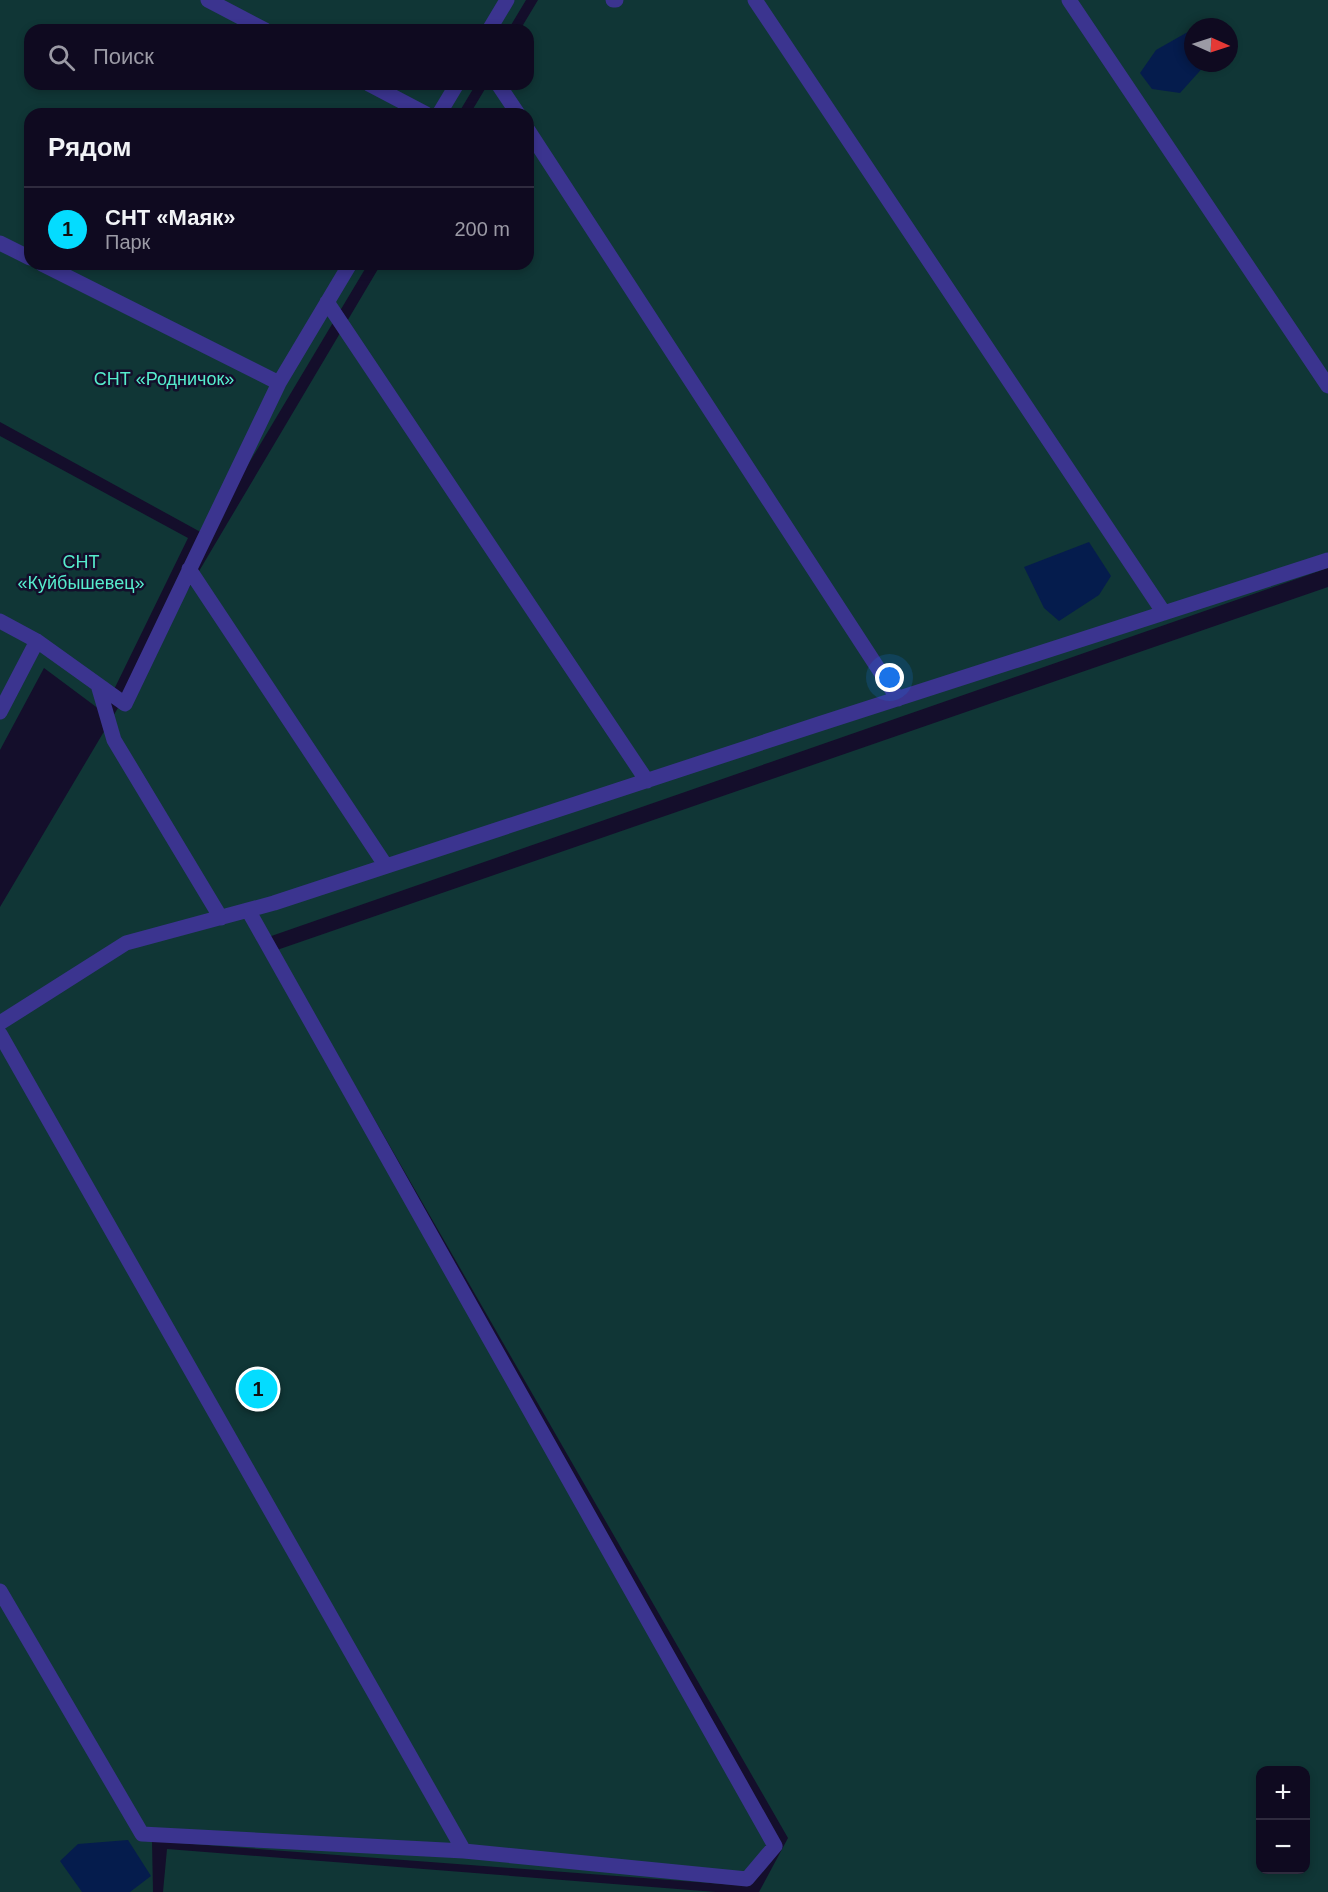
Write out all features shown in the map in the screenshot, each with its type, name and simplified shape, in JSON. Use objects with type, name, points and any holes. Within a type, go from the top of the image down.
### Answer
[{"type":"street","points":[[208,0],[254,24]]},
{"type":"street","points":[[493,24],[507,0]]},
{"type":"street","points":[[755,0],[1164,613]]},
{"type":"street","points":[[1069,0],[1328,386]]},
{"type":"street","points":[[380,90],[415,108]]},
{"type":"street","points":[[443,108],[454,90]]},
{"type":"street","points":[[502,90],[514,108]]},
{"type":"street","points":[[534,139],[898,699]]},
{"type":"street","points":[[0,243],[24,255]]},
{"type":"street","points":[[54,270],[279,383]]},
{"type":"street","points":[[0,621],[37,641],[125,704],[279,383],[346,270]]},
{"type":"street","points":[[327,303],[647,781]]},
{"type":"street","points":[[0,1023],[126,943],[248,910],[1328,560]]},
{"type":"street","points":[[189,569],[386,866]]},
{"type":"street","points":[[0,712],[37,641]]},
{"type":"street","points":[[98,685],[114,740],[221,918]]},
{"type":"street","points":[[0,1592],[142,1834],[464,1851],[747,1879],[776,1846],[248,910]]},
{"type":"street","points":[[0,1034],[464,1851]]},
{"type":"green space","name":"СНТ «Родничок»","points":[[0,0],[526,0],[512,24],[24,24],[24,90],[472,90],[462,108],[24,108],[24,270],[364,270],[206,535],[0,422]]},
{"type":"green space","points":[[538,0],[1328,0],[1328,568],[257,941],[776,1837],[749,1886],[152,1841],[153,1892],[0,1892],[0,907],[377,270],[534,270],[534,108],[474,108],[484,90],[534,90],[534,24],[524,24]]},
{"type":"green space","name":"СНТ «Куйбышевец»","points":[[0,436],[188,538],[103,712],[44,668],[0,750]]},
{"type":"green space","points":[[1328,587],[1328,1892],[759,1892],[788,1838],[277,950]]},
{"type":"green space","points":[[167,1849],[716,1892],[163,1892]]},
{"type":"water","points":[[1184,34],[1184,72],[1199,72],[1180,93],[1152,89],[1140,73],[1156,50]]},
{"type":"water","points":[[1089,542],[1111,576],[1099,595],[1059,621],[1044,608],[1024,567]]},
{"type":"water","points":[[128,1840],[151,1876],[130,1892],[82,1892],[60,1861],[78,1844]]},
{"type":"place","name":"СНТ «Маяк»","points":[[258,1389]]}]
